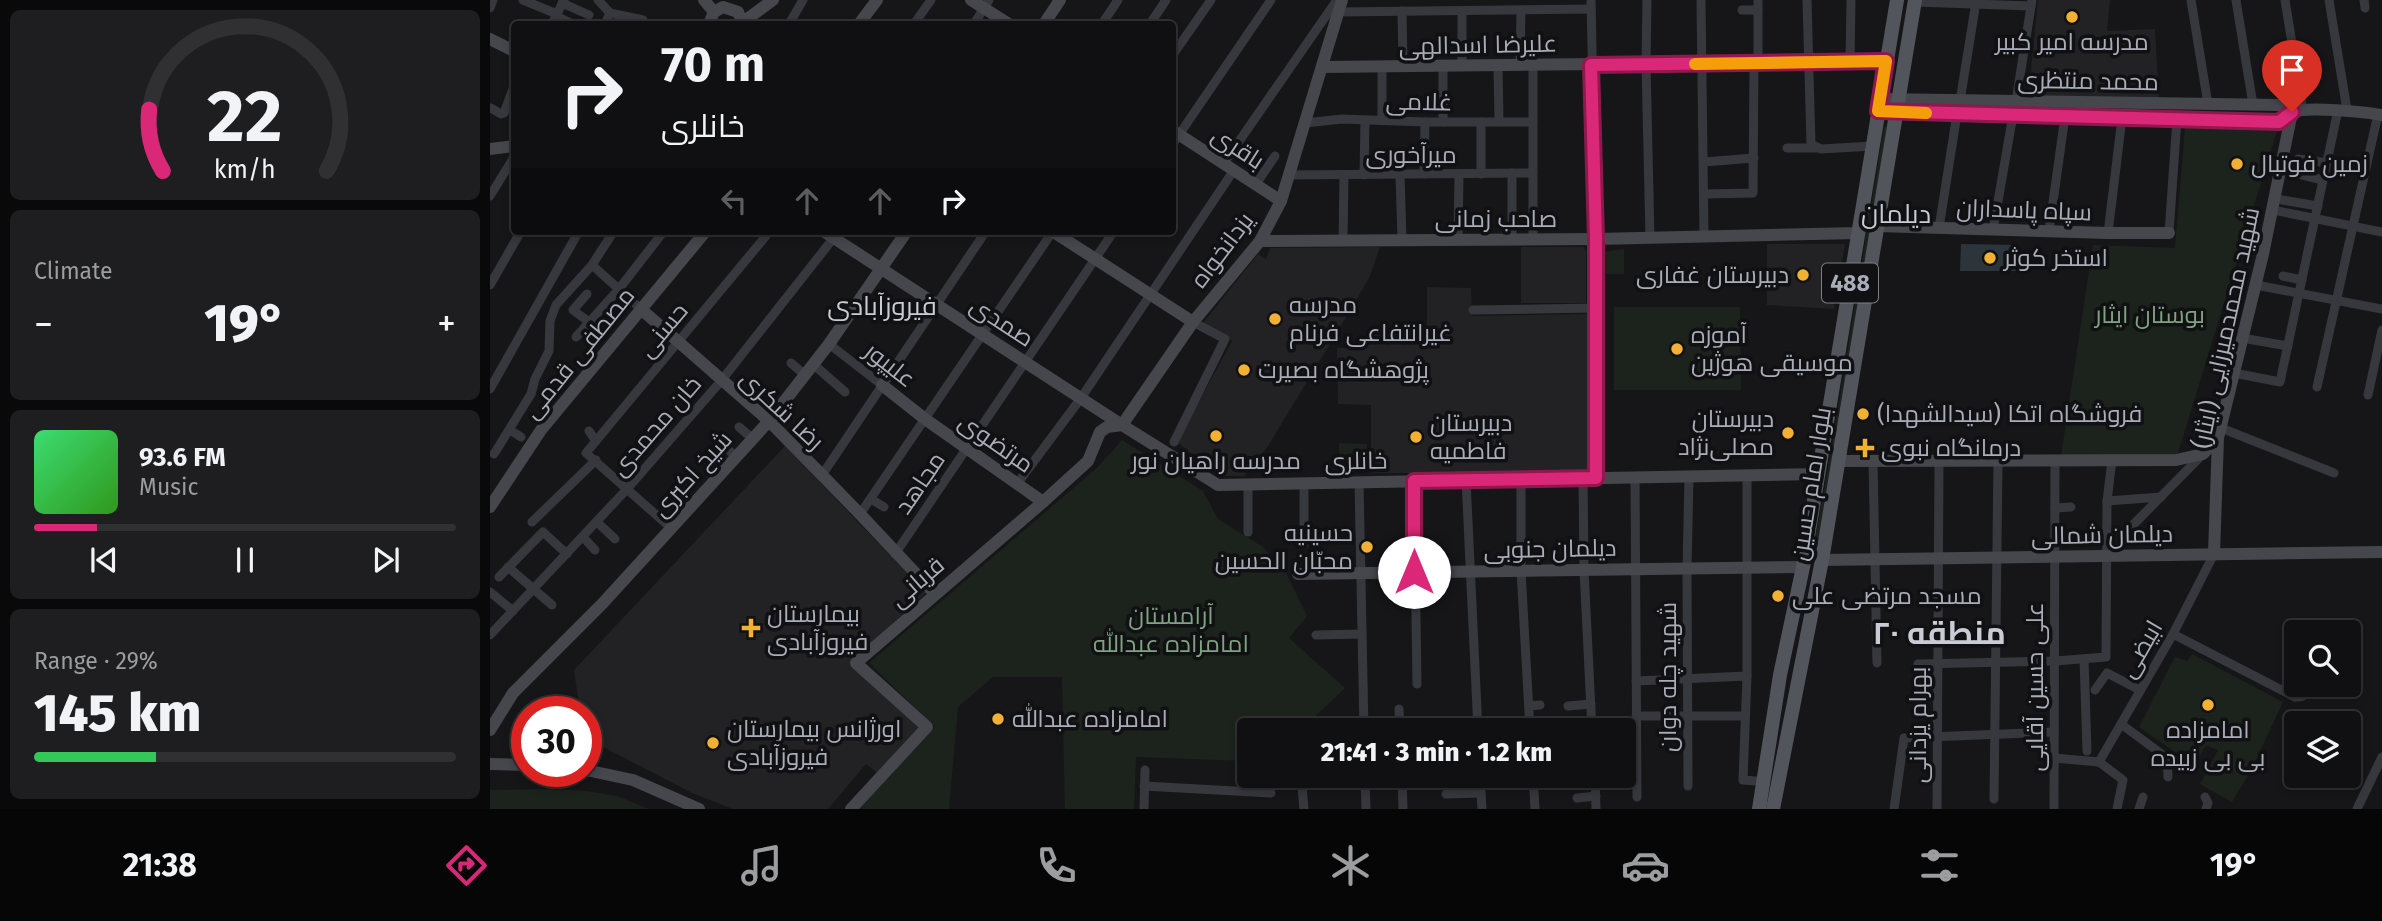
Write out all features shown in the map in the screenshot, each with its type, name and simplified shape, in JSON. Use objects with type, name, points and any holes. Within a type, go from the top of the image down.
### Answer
[{"type":"main road","name":"بلوار امام حسین","points":[[1759,809],[1897,0]]},
{"type":"main road","name":"بلوار امام حسین","points":[[1773,809],[1822,560],[1915,1]]},
{"type":"street","points":[[490,8],[494,0]]},
{"type":"street","points":[[523,0],[555,18],[563,2],[589,15]]},
{"type":"street","points":[[598,0],[610,13],[643,20]]},
{"type":"street","points":[[704,0],[712,18]]},
{"type":"street","points":[[746,21],[773,0]]},
{"type":"street","points":[[791,21],[803,0]]},
{"type":"street","points":[[861,21],[877,0]]},
{"type":"street","points":[[916,21],[931,0]]},
{"type":"street","points":[[971,0],[987,4],[1006,21]]},
{"type":"street","points":[[1046,21],[1060,0]]},
{"type":"street","points":[[1104,21],[1118,0]]},
{"type":"street","points":[[1152,21],[1166,0]]},
{"type":"street","points":[[1176,50],[1211,0]]},
{"type":"street","points":[[1176,136],[1271,0]]},
{"type":"street","points":[[1417,0],[1417,11]]},
{"type":"street","points":[[1477,0],[1477,10]]},
{"type":"street","points":[[1647,0],[1650,238]]},
{"type":"street","points":[[1702,0],[1704,237]]},
{"type":"street","points":[[1807,0],[1814,146]]},
{"type":"street","points":[[1850,62],[1851,0]]},
{"type":"street","points":[[2192,0],[2208,104]]},
{"type":"street","points":[[2236,0],[2253,105]]},
{"type":"street","points":[[2285,0],[2298,111]]},
{"type":"street","points":[[2234,373],[2280,382],[2323,180],[2343,110],[2329,0]]},
{"type":"street","points":[[1915,1],[2031,3],[2016,102]]},
{"type":"street","points":[[1939,228],[1976,2]]},
{"type":"street","points":[[976,21],[987,4]]},
{"type":"street","points":[[1017,484],[1081,398],[1151,295],[1229,167],[1339,4],[1402,11],[1521,10],[1535,5],[1591,5],[1596,307],[1584,570],[1592,718]]},
{"type":"street","name":"یزدانخواه","points":[[1122,425],[1193,322],[1260,241],[1282,201],[1339,4]]},
{"type":"street","points":[[1704,194],[1753,193],[1758,5],[1742,10]]},
{"type":"street","points":[[712,18],[718,9],[729,7],[738,12],[742,21]]},
{"type":"street","points":[[1462,10],[1462,66]]},
{"type":"street","points":[[1521,10],[1533,122],[1533,240]]},
{"type":"street","points":[[1402,11],[1403,66]]},
{"type":"street","points":[[606,21],[610,13]]},
{"type":"street","points":[[490,39],[511,50]]},
{"type":"street","name":"علیرضا اسدالهی","points":[[1322,67],[1886,61]]},
{"type":"street","points":[[1443,66],[1443,122]]},
{"type":"street","points":[[1498,66],[1499,122]]},
{"type":"street","points":[[1382,67],[1382,120]]},
{"type":"street","points":[[491,108],[503,115],[511,94]]},
{"type":"street","name":"محمد منتظری","points":[[1879,105],[1958,107],[2016,102],[2280,105],[2298,111],[2343,110],[2380,114]]},
{"type":"street","name":"محمد منتظری","points":[[1958,107],[2013,115],[2279,122],[2298,111]]},
{"type":"street","name":"شهید محمدمیرزایی (ایثار)","points":[[2214,554],[2220,433],[2278,205],[2281,170],[2298,111]]},
{"type":"street","points":[[2317,387],[2380,114]]},
{"type":"street","points":[[1993,230],[2013,115]]},
{"type":"street","points":[[2049,231],[2065,116]]},
{"type":"street","points":[[2108,233],[2122,118]]},
{"type":"street","name":"غلامی","points":[[1305,123],[1342,119],[1533,122]]},
{"type":"street","points":[[2169,233],[2177,119]]},
{"type":"street","points":[[1364,175],[1366,120]]},
{"type":"street","points":[[1424,174],[1425,122]]},
{"type":"street","points":[[1481,122],[1481,174]]},
{"type":"street","name":"باقری","points":[[1176,138],[1282,201]]},
{"type":"street","points":[[490,149],[511,146]]},
{"type":"street","points":[[1787,148],[1872,146]]},
{"type":"street","points":[[1256,184],[1275,156]]},
{"type":"street","points":[[1704,162],[1754,158]]},
{"type":"street","points":[[2298,159],[2327,163]]},
{"type":"street","points":[[490,196],[511,162]]},
{"type":"street","points":[[2281,170],[2323,180]]},
{"type":"street","points":[[1512,173],[1512,240]]},
{"type":"street","name":"میرآخوری","points":[[1289,175],[1533,173]]},
{"type":"street","points":[[1400,174],[1402,240]]},
{"type":"street","points":[[1458,240],[1459,174]]},
{"type":"street","points":[[1343,241],[1344,175]]},
{"type":"street","points":[[2278,205],[2315,218],[2382,232]]},
{"type":"street","points":[[2278,205],[2318,206]]},
{"type":"street","name":"سپاه پاسداران","points":[[1877,226],[2169,233]]},
{"type":"street","name":"صاحب زمانی","points":[[1260,241],[1533,240],[1858,233]]},
{"type":"street","points":[[490,285],[519,235]]},
{"type":"street","points":[[490,389],[577,235]]},
{"type":"street","points":[[494,454],[531,394],[549,351],[550,321],[556,304],[592,265],[611,235]]},
{"type":"street","points":[[576,337],[619,289],[661,235]]},
{"type":"street","name":"مصطفی قدمی","points":[[490,507],[541,430],[703,235]]},
{"type":"street","name":"حسنی","points":[[596,460],[586,453],[766,235]]},
{"type":"street","name":"خان محمدی","points":[[490,635],[597,522],[721,381],[830,235]]},
{"type":"street","name":"صمدی","points":[[835,235],[936,305],[1122,425]]},
{"type":"street","name":"شیخ اکبری","points":[[490,730],[513,693],[603,603],[769,421],[829,344],[904,235]]},
{"type":"street","points":[[821,475],[983,235]]},
{"type":"street","points":[[860,514],[1050,235]]},
{"type":"street","points":[[1059,235],[1193,322],[1225,339],[1174,442]]},
{"type":"street","name":"مجاهد","points":[[895,554],[1111,235]]},
{"type":"street","name":"رضا شکری","points":[[592,265],[769,421],[935,594]]},
{"type":"street","points":[[2283,276],[2302,280]]},
{"type":"street","points":[[2256,285],[2382,309]]},
{"type":"street","points":[[587,294],[570,313],[589,322]]},
{"type":"street","points":[[542,295],[556,304]]},
{"type":"street","points":[[1473,310],[1596,307]]},
{"type":"street","points":[[2368,395],[2382,330]]},
{"type":"street","points":[[2242,338],[2288,346]]},
{"type":"street","name":"علیپور","points":[[829,344],[925,419]]},
{"type":"street","points":[[790,363],[805,375]]},
{"type":"street","points":[[813,364],[845,392]]},
{"type":"street","points":[[490,366],[500,371]]},
{"type":"street","name":"مرتضوی","points":[[925,419],[1044,502]]},
{"type":"street","name":"خانلری","points":[[1122,425],[1218,485],[1818,474]]},
{"type":"street","name":"قربانی","points":[[851,809],[927,727],[856,663],[1088,461],[1100,432],[1107,427],[1122,425]]},
{"type":"street","points":[[738,427],[753,439]]},
{"type":"street","points":[[510,430],[520,438]]},
{"type":"street","points":[[589,431],[596,441]]},
{"type":"street","points":[[2128,530],[2203,454],[2220,433],[2334,473]]},
{"type":"street","points":[[717,439],[736,457]]},
{"type":"street","points":[[1838,461],[2176,460],[2203,454]]},
{"type":"street","points":[[532,522],[596,460],[671,528]]},
{"type":"street","name":"علی حسین آقایی","points":[[2054,809],[2055,460]]},
{"type":"street","points":[[1918,664],[2106,657],[2107,501],[2112,460]]},
{"type":"street","points":[[1873,461],[1877,663]]},
{"type":"street","name":"بهرام یزدانی","points":[[1937,809],[1938,461]]},
{"type":"street","points":[[1994,799],[1998,461]]},
{"type":"street","points":[[1747,476],[1747,676],[1743,780],[1756,782]]},
{"type":"street","points":[[1635,477],[1637,797]]},
{"type":"street","name":"شهید چله دوان","points":[[1688,786],[1689,477]]},
{"type":"street","points":[[1466,480],[1477,718]]},
{"type":"street","points":[[1521,480],[1521,571],[1530,718]]},
{"type":"street","points":[[1414,481],[1417,684]]},
{"type":"street","points":[[1359,482],[1364,718]]},
{"type":"street","points":[[1304,483],[1304,544]]},
{"type":"street","points":[[1248,484],[1248,532]]},
{"type":"street","points":[[2107,501],[2161,497]]},
{"type":"street","points":[[871,499],[884,507]]},
{"type":"street","points":[[2055,508],[2071,507]]},
{"type":"street","points":[[597,522],[615,539]]},
{"type":"street","points":[[499,577],[543,532],[567,554]]},
{"type":"street","points":[[583,537],[595,550]]},
{"type":"street","name":"دیلمان شمالی","points":[[1822,560],[1997,557],[2055,560],[2107,555],[2382,552]]},
{"type":"street","name":"ابیضی","points":[[2099,762],[2173,634],[2214,554]]},
{"type":"street","points":[[508,567],[552,605]]},
{"type":"street","name":"دیلمان جنوبی","points":[[1298,574],[1802,567]]},
{"type":"street","points":[[490,592],[513,611]]},
{"type":"street","points":[[1316,635],[1362,634]]},
{"type":"street","points":[[2173,634],[2284,691]]},
{"type":"street","points":[[2084,659],[2087,751]]},
{"type":"street","points":[[2095,690],[2107,673],[2140,690]]},
{"type":"street","points":[[1636,681],[1747,676]]},
{"type":"street","points":[[1568,706],[1591,704]]},
{"type":"street","points":[[1529,706],[1540,705]]},
{"type":"street","points":[[1399,709],[1399,718]]},
{"type":"street","points":[[1636,716],[1740,716]]},
{"type":"street","points":[[2121,723],[2167,758],[2168,777]]},
{"type":"street","points":[[1894,809],[1904,738],[2054,732]]},
{"type":"street","points":[[2357,809],[2382,757]]},
{"type":"street","points":[[2054,758],[2099,762],[2123,780],[2117,809]]},
{"type":"street","points":[[490,764],[511,765]]},
{"type":"street","points":[[1144,809],[1145,770]]},
{"type":"street","points":[[602,773],[633,780],[697,809]]},
{"type":"street","points":[[1144,786],[1271,793]]},
{"type":"street","points":[[1302,788],[1304,809]]},
{"type":"street","points":[[1365,788],[1366,809]]},
{"type":"street","points":[[1402,788],[1403,809]]},
{"type":"street","points":[[1481,788],[1482,809]]},
{"type":"street","points":[[1534,788],[1535,809]]},
{"type":"street","points":[[1596,788],[1596,809]]},
{"type":"street","points":[[1446,794],[1481,793]]},
{"type":"street","points":[[1577,798],[1596,796]]},
{"type":"street","points":[[2139,809],[2143,797]]},
{"type":"street","points":[[2205,797],[2208,803],[2206,809]]},
{"type":"shaded area","points":[[2038,0],[2110,0],[2107,31],[2155,29],[2159,101],[2028,101]]},
{"type":"shaded area","name":"دبیرستان غفاری","points":[[1767,244],[1845,244],[1834,309],[1767,305]]},
{"type":"shaded area","name":"استخر کوثر","points":[[1961,244],[2019,245],[2019,271],[1960,271]]},
{"type":"shaded area","points":[[1380,247],[1370,276],[1351,309],[1268,446],[1244,476],[1219,476],[1177,442],[1232,341],[1203,323],[1258,254],[1266,259],[1270,248]]},
{"type":"shaded area","points":[[1521,247],[1584,247],[1586,303],[1521,303]]},
{"type":"shaded area","points":[[1427,287],[1471,288],[1472,316],[1588,314],[1592,319],[1591,474],[1371,473],[1371,405],[1338,404],[1337,348],[1366,348],[1368,335],[1427,335]]},
{"type":"shaded area","name":"بیمارستان فیروزآبادی","points":[[785,446],[926,593],[850,663],[919,727],[877,773],[866,764],[828,809],[733,809],[692,793],[602,746],[602,696],[578,696],[574,670]]},
{"type":"green space","points":[[1884,126],[1887,127],[1830,481],[1816,551],[1813,550]]},
{"type":"green space","name":"بوستان ایثار","points":[[2185,127],[2277,131],[2177,456],[2061,456],[2093,245],[2175,248]]},
{"type":"green space","points":[[1624,249],[1624,274],[1603,274],[1602,252]]},
{"type":"green space","name":"آموزه موسیقی هوژین","points":[[1614,307],[1740,307],[1741,390],[1614,390]]},
{"type":"green space","name":"آرامستان امامزاده عبدالله","points":[[1122,440],[1203,491],[1218,519],[1263,547],[1286,573],[1307,616],[1289,638],[1345,688],[1314,718],[1237,718],[1237,761],[1136,757],[1134,809],[1065,809],[1062,677],[993,677],[958,707],[949,809],[859,809],[935,727],[869,663],[1098,467]]},
{"type":"green space","points":[[1339,443],[1367,444],[1367,462],[1339,461]]},
{"type":"green space","points":[[2192,654],[2283,702],[2251,770],[2232,802],[2200,784],[2218,750],[2206,745],[2194,765],[2139,727],[2175,657],[2187,661]]},
{"type":"green space","points":[[549,789],[617,796],[649,809],[490,809],[490,790]]},
{"type":"slow traffic","points":[[1695,64],[1886,61],[1878,111],[1926,113]]},
{"type":"place","name":"مدرسه امیر کبیر","points":[[2072,17]]},
{"type":"place","name":"زمین فوتبال","points":[[2237,164]]},
{"type":"place","name":"استخر کوثر","points":[[1990,258]]},
{"type":"place","name":"دبیرستان غفاری","points":[[1803,275]]},
{"type":"place","name":"مدرسه غیرانتفاعی فرنام","points":[[1275,319]]},
{"type":"place","name":"آموزه موسیقی هوژین","points":[[1677,349]]},
{"type":"place","name":"پژوهشگاه بصیرت","points":[[1244,370]]},
{"type":"place","name":"فروشگاه اتکا (سیدالشهدا)","points":[[1863,414]]},
{"type":"place","name":"دبیرستان مصلی‌نژاد","points":[[1788,433]]},
{"type":"place","name":"مدرسه راهیان نور","points":[[1216,436]]},
{"type":"place","name":"دبیرستان فاطمیه","points":[[1416,437]]},
{"type":"place","name":"درمانگاه نبوی","points":[[1865,448]]},
{"type":"place","name":"حسینیه محبّان الحسین","points":[[1367,547]]},
{"type":"place","name":"مسجد مرتضی علی","points":[[1778,596]]},
{"type":"place","name":"بیمارستان فیروزآبادی","points":[[751,628]]},
{"type":"place","name":"امامزاده بی بی زبیده","points":[[2208,705]]},
{"type":"place","name":"امامزاده عبدالله","points":[[998,719]]},
{"type":"place","name":"اورژانس بیمارستان فیروزآبادی","points":[[713,743]]},
{"type":"district","name":"دیلمان","points":[[1896,214]]},
{"type":"district","name":"فیروزآبادی","points":[[882,306]]},
{"type":"district","name":"منطقه ۲۰","points":[[1939,633]]},
{"type":"route","points":[[1414,572],[1414,481],[1596,478],[1596,239],[1591,65],[1886,61],[1878,111],[2279,122],[2292,112]]}]
